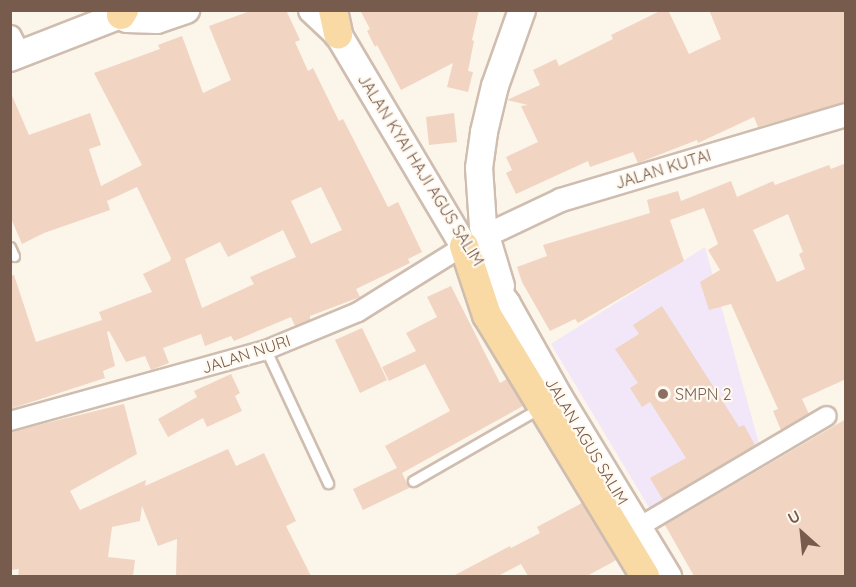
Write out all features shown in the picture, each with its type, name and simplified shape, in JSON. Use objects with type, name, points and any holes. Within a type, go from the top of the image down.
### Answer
[{"type":"main road","points":[[13,50],[123,13],[127,19],[157,20],[186,10]]},
{"type":"main road","name":"JALAN KYAI HAJI AGUS SALIM","points":[[312,10],[335,22],[475,241],[507,304]]},
{"type":"main road","points":[[522,10],[495,86],[484,132],[479,168],[475,241],[487,315],[551,402],[645,576]]},
{"type":"main road","name":"JALAN AGUS SALIM","points":[[507,304],[551,402],[639,527],[668,576]]},
{"type":"street","name":"JALAN KUTAI","points":[[475,241],[561,200],[846,115]]},
{"type":"street","name":"JALAN NURI","points":[[10,422],[266,350],[358,312],[475,241]]},
{"type":"street","points":[[639,527],[827,416]]},
{"type":"lane","points":[[266,350],[328,483]]},
{"type":"lane","points":[[413,481],[551,402]]},
{"type":"shaded area","name":"SMPN 2","points":[[705,247],[759,444],[653,514],[551,344]]},
{"type":"building","points":[[253,10],[286,10],[300,40],[295,42],[308,71],[313,68],[339,121],[343,119],[388,207],[398,202],[422,252],[408,259],[410,263],[356,289],[360,297],[310,316],[310,320],[295,326],[291,317],[234,341],[231,336],[205,346],[201,334],[163,348],[169,363],[151,370],[145,356],[126,362],[109,331],[107,332],[115,366],[103,371],[105,378],[10,409],[10,276],[14,275],[36,342],[102,320],[99,312],[152,292],[143,274],[170,261],[171,258],[137,187],[107,201],[110,210],[44,233],[22,244],[10,216],[10,91],[29,135],[90,113],[101,145],[89,149],[101,186],[142,165],[94,73],[160,49],[158,45],[182,36],[203,93],[231,80],[209,26]],"holes":[[[321,187],[342,230],[311,244],[291,201]],[[283,230],[296,257],[250,277],[254,284],[202,308],[185,259],[220,242],[228,257]]]},
{"type":"building","points":[[360,10],[479,10],[472,40],[474,41],[468,71],[473,72],[468,92],[447,87],[453,63],[401,90],[377,45],[375,47],[367,31],[370,29]]},
{"type":"building","points":[[662,10],[668,10],[689,54],[721,39],[709,10],[846,10],[846,102],[758,127],[754,117],[698,143],[697,140],[638,163],[633,152],[590,167],[588,161],[516,194],[506,173],[512,170],[506,157],[538,142],[521,106],[528,105],[507,100],[540,85],[533,70],[556,59],[559,66],[613,39],[611,35]]},
{"type":"building","points":[[454,113],[457,142],[429,145],[426,117]]},
{"type":"building","points":[[846,163],[846,379],[802,399],[809,414],[781,430],[773,411],[778,409],[731,304],[709,310],[700,282],[720,270],[708,250],[718,244],[704,208],[670,220],[684,261],[578,323],[575,319],[550,331],[522,282],[517,267],[547,256],[543,245],[650,213],[647,200],[678,191],[681,201],[731,181],[737,197],[773,181],[775,185],[829,165],[831,169]],"holes":[[[788,214],[803,252],[799,254],[805,269],[777,282],[753,230]]]},
{"type":"building","points":[[451,286],[500,383],[507,379],[523,406],[402,473],[409,488],[363,510],[353,489],[397,468],[385,446],[450,411],[425,364],[389,381],[382,367],[416,351],[406,333],[437,317],[427,297]]},
{"type":"building","points":[[662,306],[739,427],[744,425],[755,445],[663,500],[650,478],[686,458],[650,402],[642,407],[630,388],[638,383],[615,349],[639,334],[633,325]]},
{"type":"building","points":[[362,328],[387,380],[360,393],[335,340]]},
{"type":"building","points":[[231,374],[240,393],[235,396],[242,411],[207,427],[203,418],[168,437],[158,419],[197,397],[194,391]]},
{"type":"building","points":[[124,404],[137,454],[70,491],[80,510],[146,480],[145,486],[228,449],[236,466],[264,453],[296,521],[286,526],[311,576],[176,576],[177,539],[158,546],[142,506],[140,521],[112,527],[108,557],[135,560],[133,576],[18,576],[19,569],[10,570],[10,432]]},
{"type":"building","points":[[846,419],[846,576],[694,576],[665,525]]},
{"type":"building","points":[[582,503],[616,560],[611,563],[587,576],[528,576],[521,564],[498,576],[453,576],[540,533],[537,527]]},
{"type":"place","name":"SMPN 2","points":[[663,394]]}]
